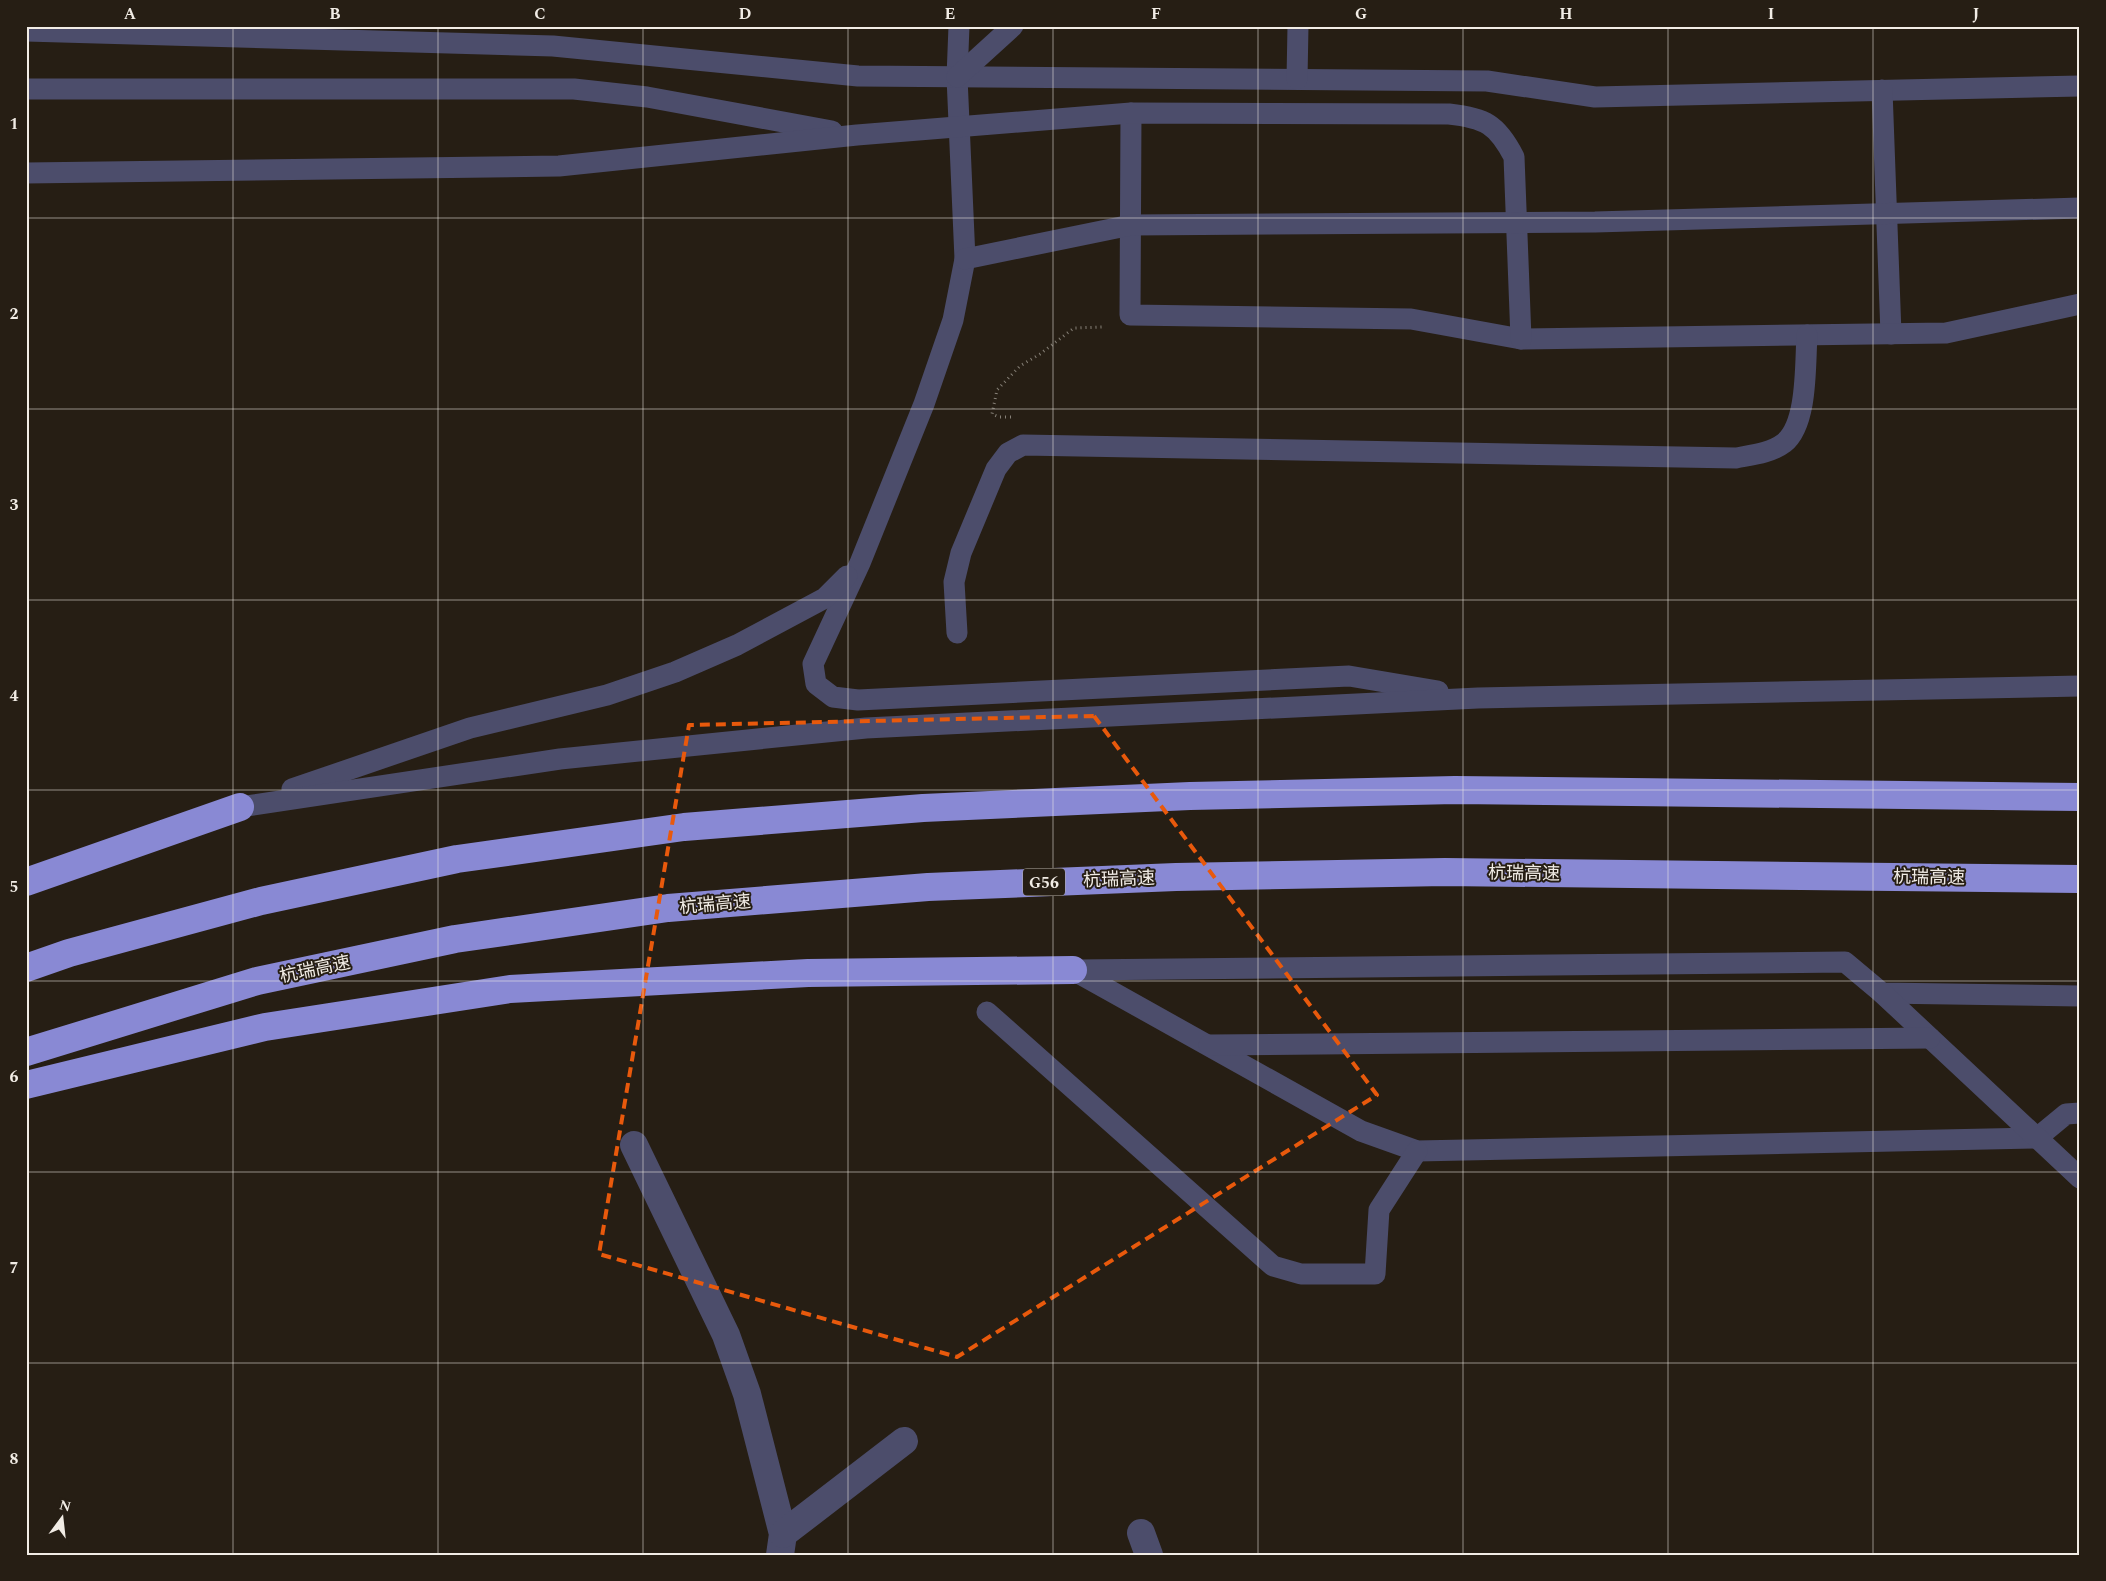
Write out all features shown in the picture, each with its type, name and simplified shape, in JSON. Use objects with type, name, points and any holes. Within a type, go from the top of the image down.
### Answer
[{"type":"highway","points":[[26,968],[69,953],[262,901],[457,859],[684,827],[933,807],[1190,796],[1455,790],[2080,797]]},
{"type":"highway","points":[[26,882],[240,806]]},
{"type":"highway","name":"杭瑞高速","points":[[26,1052],[257,981],[455,939],[678,907],[928,887],[1186,877],[1445,872],[2080,879]]},
{"type":"highway","points":[[26,1086],[265,1027],[510,989],[808,973],[1073,970]]},
{"type":"street","points":[[634,1145],[726,1335],[750,1403],[781,1544],[904,1441]]},
{"type":"lane","points":[[959,26],[957,77],[965,260],[953,320],[924,404],[860,563],[813,664],[816,684],[833,697],[858,700],[1349,676],[1478,698]]},
{"type":"lane","points":[[957,77],[1013,26]]},
{"type":"lane","points":[[1297,79],[1298,26]]},
{"type":"lane","points":[[26,32],[554,46],[858,76],[1487,81],[1595,97],[2080,86]]},
{"type":"lane","points":[[26,89],[574,89],[647,97],[857,135]]},
{"type":"lane","points":[[1882,90],[1891,334]]},
{"type":"lane","points":[[1130,113],[1130,315],[1411,319],[1521,339],[1946,332],[2080,304]]},
{"type":"lane","points":[[26,173],[559,166],[857,135],[1130,113],[1449,114],[1471,117],[1490,124],[1505,139],[1514,157],[1521,339]]},
{"type":"lane","points":[[965,260],[1131,225],[1517,221],[1595,222],[1886,212],[2080,208]]},
{"type":"lane","points":[[957,633],[954,582],[960,553],[996,469],[1008,453],[1023,445],[1736,458],[1766,451],[1784,443],[1795,430],[1801,413],[1807,335]]},
{"type":"lane","points":[[240,806],[470,728],[607,695],[675,672],[737,645],[825,598],[860,563]]},
{"type":"lane","points":[[240,806],[560,759],[866,728],[1478,698],[2080,686]]},
{"type":"lane","points":[[1073,970],[1845,962],[1882,993],[2080,1178]]},
{"type":"lane","points":[[1073,970],[1361,1130],[1416,1152],[2037,1138],[2066,1114],[2080,1113]]},
{"type":"lane","points":[[1882,993],[2080,996]]},
{"type":"lane","points":[[987,1012],[1274,1266],[1300,1274],[1375,1274],[1379,1210],[1416,1152]]},
{"type":"lane","points":[[1209,1045],[1930,1038]]},
{"type":"path","points":[[1016,417],[999,417],[992,414],[997,390],[1020,366],[1040,354],[1074,328],[1128,326],[1130,315]]},
{"type":"highlighted area","points":[[1094,716],[1377,1095],[957,1357],[599,1254],[689,725]]}]
